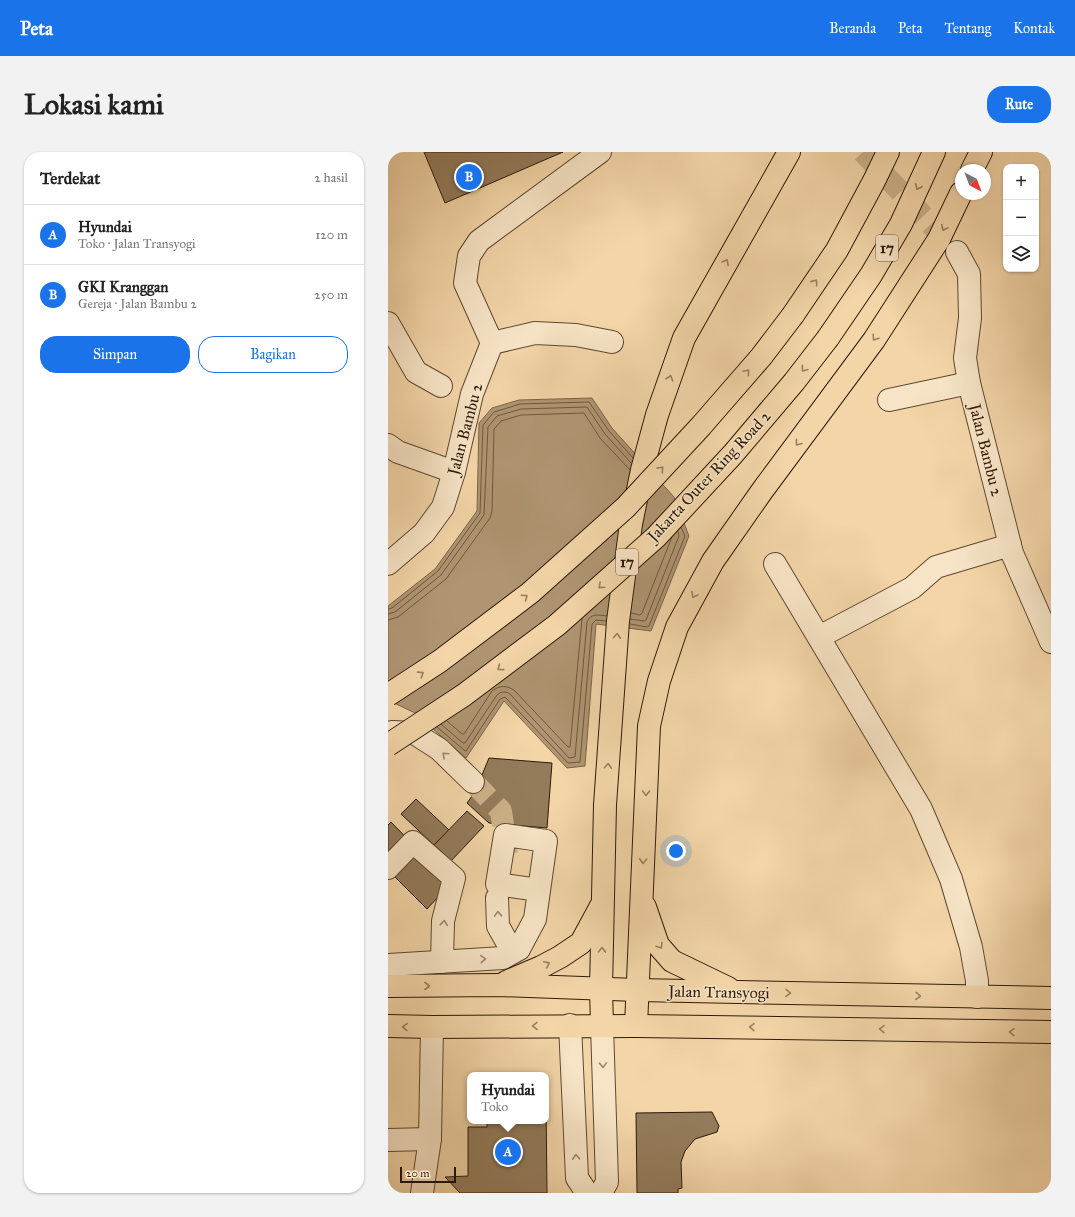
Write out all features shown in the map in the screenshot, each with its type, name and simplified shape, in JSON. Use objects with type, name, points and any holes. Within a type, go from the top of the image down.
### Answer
[{"type":"highway","points":[[602,1026],[601,989],[605,805],[618,620],[631,524],[642,470],[657,415],[684,338],[789,152]]},
{"type":"highway","points":[[388,695],[440,661],[530,593],[626,507],[702,426],[761,357],[837,250],[888,152]]},
{"type":"highway","name":"Jakarta Outer Ring Road 2","points":[[388,746],[464,695],[556,625],[656,537],[733,454],[794,382],[828,338],[871,275],[901,224],[934,152]]},
{"type":"highway","points":[[975,164],[981,152]]},
{"type":"highway","points":[[636,1026],[649,726],[659,680],[677,627],[713,561],[762,491],[874,340],[939,239],[958,200]]},
{"type":"highway","points":[[641,896],[658,945],[672,961],[735,991]]},
{"type":"highway","points":[[499,985],[541,967],[560,957],[581,943],[603,902]]},
{"type":"highway","name":"Jalan Transyogi","points":[[388,986],[499,985],[637,990],[1051,998]]},
{"type":"highway","points":[[388,1026],[432,1027],[570,1025],[1051,1032]]},
{"type":"street","points":[[600,152],[577,159],[479,241],[469,256],[465,283],[492,343],[534,333],[576,335],[612,342]]},
{"type":"street","name":"Jalan Bambu 2","points":[[957,252],[969,274],[970,318],[966,358],[969,383],[1012,553],[1051,642]]},
{"type":"street","points":[[388,323],[416,372],[441,386]]},
{"type":"street","name":"Jalan Bambu 2","points":[[388,564],[424,532],[443,507],[454,472],[472,394],[492,343]]},
{"type":"street","points":[[889,400],[969,383]]},
{"type":"street","points":[[388,444],[398,452],[454,472]]},
{"type":"street","points":[[819,637],[912,588],[936,567],[1010,545]]},
{"type":"street","points":[[775,564],[921,809],[951,879],[970,947],[977,981],[977,997]]},
{"type":"street","points":[[388,732],[414,732],[439,749],[473,782]]},
{"type":"street","points":[[388,868],[413,842],[454,878],[443,921],[442,962]]},
{"type":"street","points":[[388,965],[503,958],[519,949],[535,919],[539,890]]},
{"type":"street","points":[[497,898],[498,926],[507,942],[519,949]]},
{"type":"street","points":[[570,1025],[577,1178],[587,1193]]},
{"type":"street","points":[[601,1193],[607,1182],[602,1026]]},
{"type":"street","points":[[422,1193],[430,1139],[432,1027]]},
{"type":"street","points":[[388,1140],[430,1139]]},
{"type":"water","points":[[592,398],[612,428],[674,497],[689,536],[651,631],[596,624],[585,766],[567,768],[504,701],[466,758],[415,713],[388,700],[388,606],[435,569],[477,511],[479,423],[492,408],[519,400]]},
{"type":"building","points":[[424,152],[563,152],[445,203]]},
{"type":"building","points":[[489,758],[552,763],[547,828],[489,823],[467,803],[475,792]]},
{"type":"building","points":[[416,799],[449,830],[434,845],[401,814]]},
{"type":"building","points":[[467,811],[484,826],[451,861],[434,845]]},
{"type":"building","points":[[391,822],[441,873],[446,868],[464,885],[447,902],[440,895],[427,909],[388,870],[388,825]]},
{"type":"building","points":[[712,1112],[719,1126],[717,1132],[695,1139],[685,1151],[681,1162],[682,1188],[678,1189],[678,1193],[637,1193],[636,1113]]},
{"type":"building","points":[[487,1124],[546,1124],[547,1193],[460,1193],[445,1177],[468,1176],[468,1127],[487,1127]]},
{"type":"tunnel","points":[[863,152],[957,252]]},
{"type":"tunnel","points":[[473,782],[501,811],[507,854]]},
{"type":"place","name":"GKI Kranggan","points":[[469,177]]},
{"type":"place","name":"Hyundai","points":[[508,1152]]}]
